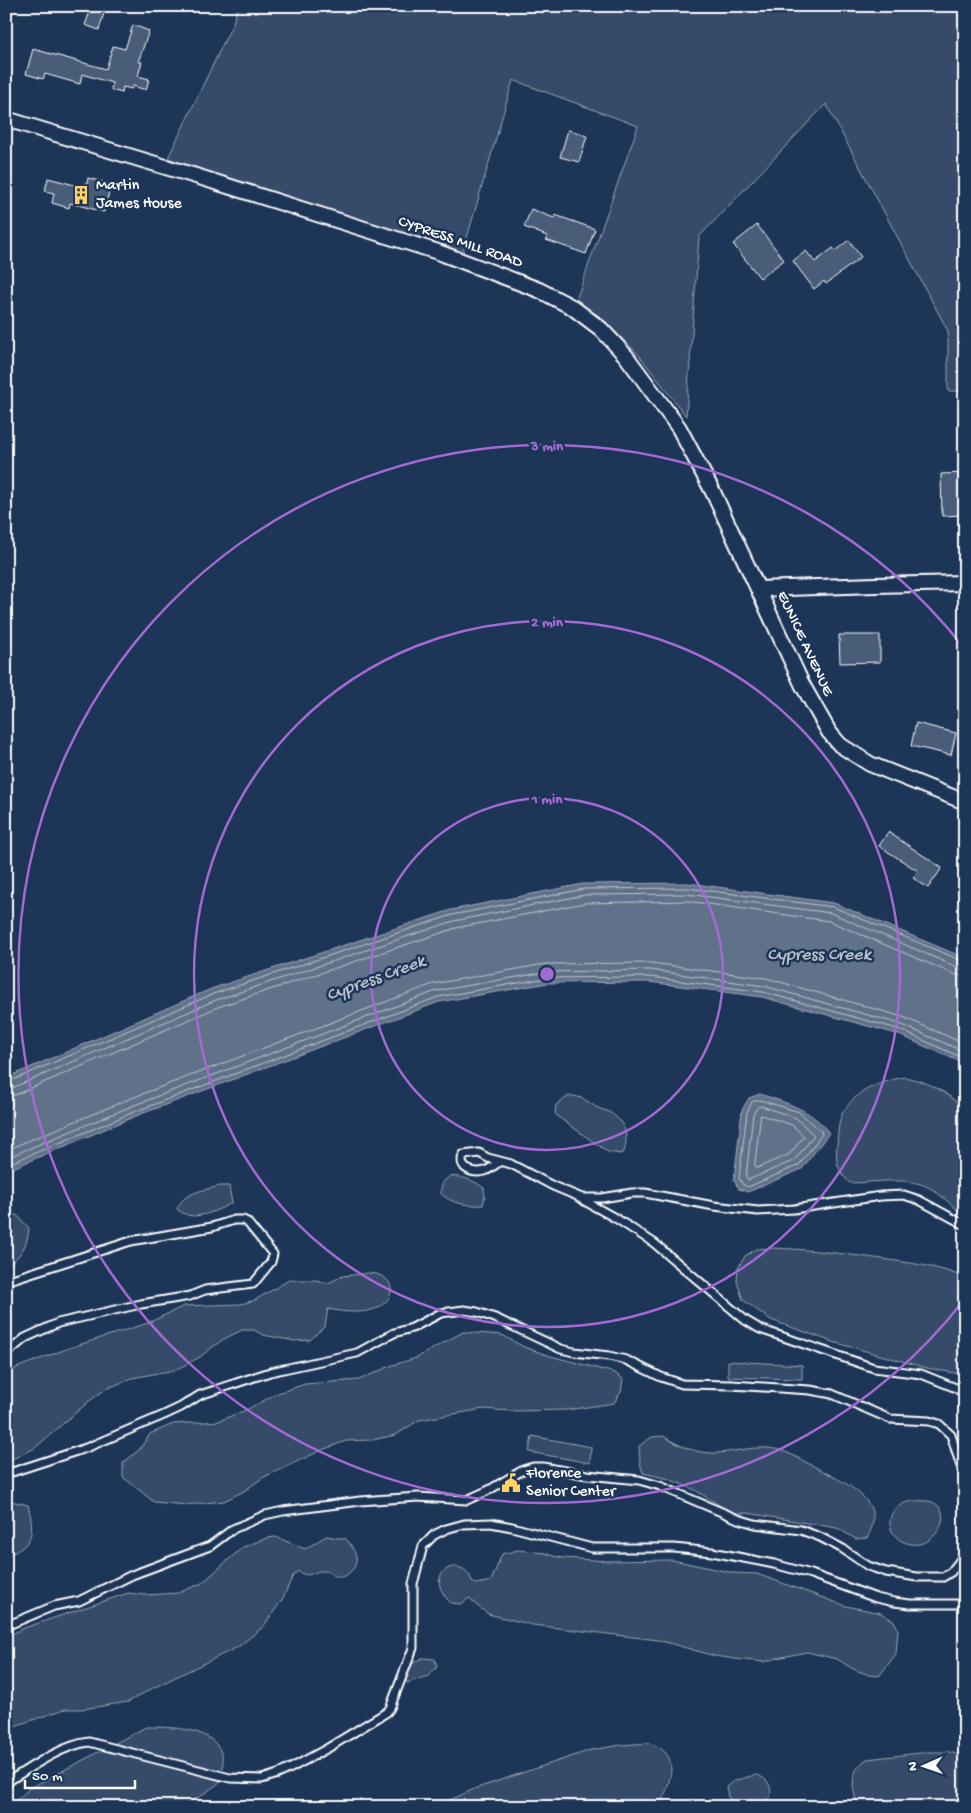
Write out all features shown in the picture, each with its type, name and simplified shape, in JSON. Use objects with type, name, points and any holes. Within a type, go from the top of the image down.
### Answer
[{"type":"street","name":"CYPRESS MILL ROAD","points":[[6,120],[199,177],[438,252],[539,290],[572,308],[601,329],[626,356],[679,428],[713,492],[758,590]]},
{"type":"street","name":"EUNICE AVENUE","points":[[965,583],[758,590],[810,702],[840,746],[870,764],[965,802]]},
{"type":"lane","points":[[499,1162],[485,1171],[471,1171],[462,1165],[462,1158],[463,1155],[475,1153],[499,1162],[511,1164],[617,1219],[654,1242],[745,1320],[760,1329],[874,1368],[921,1374],[949,1385],[965,1394]]},
{"type":"lane","points":[[574,1196],[591,1198],[645,1193],[758,1212],[794,1209],[881,1196],[904,1196],[919,1200],[965,1226]]},
{"type":"lane","points":[[6,1281],[131,1241],[212,1228],[234,1220],[246,1222],[273,1254],[271,1262],[253,1284],[205,1290],[190,1296],[141,1304],[58,1323],[25,1338],[6,1354]]},
{"type":"lane","points":[[6,1474],[86,1448],[164,1415],[200,1395],[270,1372],[357,1353],[394,1333],[412,1328],[441,1313],[464,1310],[495,1318],[561,1349],[626,1360],[661,1377],[682,1384],[810,1390],[832,1394],[890,1419],[929,1421],[939,1424],[954,1440],[965,1478]]},
{"type":"lane","points":[[6,1626],[54,1606],[79,1601],[132,1576],[210,1546],[234,1529],[265,1515],[360,1501],[418,1498],[468,1500],[523,1470],[533,1467],[639,1480],[660,1486],[738,1519],[755,1524],[801,1530],[820,1537],[843,1549],[868,1566],[886,1572],[917,1577],[943,1577],[951,1572],[965,1552]]},
{"type":"lane","points":[[6,1783],[58,1753],[73,1746],[89,1742],[193,1770],[230,1778],[252,1780],[269,1778],[328,1748],[387,1712],[390,1708],[413,1648],[413,1584],[423,1546],[434,1535],[446,1529],[464,1524],[491,1523],[592,1548],[674,1548],[712,1552],[774,1564],[811,1574],[876,1598],[894,1602],[910,1604],[965,1604]]},
{"type":"shaded area","points":[[238,6],[965,6],[965,391],[948,391],[948,331],[826,104],[699,237],[686,416],[638,354],[598,315],[575,303],[638,126],[513,80],[462,255],[168,158],[233,23]]},
{"type":"shaded area","points":[[905,1077],[938,1089],[952,1098],[965,1111],[965,1216],[928,1187],[900,1181],[850,1183],[838,1166],[836,1156],[838,1129],[842,1114],[847,1106],[869,1088]]},
{"type":"shaded area","points":[[569,1096],[581,1098],[609,1112],[619,1120],[626,1134],[624,1152],[620,1154],[608,1152],[558,1117],[555,1113],[556,1105]]},
{"type":"shaded area","points":[[450,1176],[468,1179],[484,1188],[483,1205],[454,1202],[444,1196],[440,1192],[443,1182]]},
{"type":"shaded area","points":[[220,1186],[229,1186],[232,1203],[197,1216],[190,1216],[177,1209],[180,1203],[189,1195]]},
{"type":"shaded area","points":[[6,1215],[17,1215],[29,1228],[27,1241],[22,1250],[6,1268]]},
{"type":"shaded area","points":[[771,1248],[827,1252],[914,1264],[935,1268],[965,1278],[965,1375],[927,1368],[833,1342],[771,1320],[743,1300],[737,1282],[738,1268],[745,1256],[756,1249]]},
{"type":"shaded area","points":[[369,1273],[385,1278],[391,1288],[387,1300],[375,1309],[364,1312],[352,1312],[328,1309],[325,1326],[310,1340],[295,1341],[263,1335],[254,1330],[242,1330],[222,1340],[200,1357],[175,1370],[132,1378],[106,1389],[88,1402],[35,1448],[6,1462],[6,1381],[16,1368],[69,1348],[148,1323],[184,1306],[241,1304],[255,1300],[289,1280],[316,1280],[328,1283],[343,1276]]},
{"type":"shaded area","points":[[463,1332],[502,1335],[524,1347],[547,1355],[615,1373],[623,1379],[621,1392],[614,1403],[568,1410],[511,1411],[483,1409],[419,1420],[396,1435],[372,1440],[346,1441],[322,1450],[264,1477],[244,1491],[224,1501],[186,1505],[154,1502],[123,1477],[123,1463],[139,1450],[150,1434],[173,1424],[219,1421],[246,1410],[278,1393],[305,1384],[359,1380],[390,1366],[416,1358]]},
{"type":"shaded area","points":[[728,1361],[802,1365],[802,1379],[728,1377]]},
{"type":"shaded area","points":[[532,1436],[591,1447],[590,1463],[529,1452]]},
{"type":"shaded area","points":[[663,1436],[682,1446],[702,1452],[717,1453],[768,1448],[791,1454],[839,1480],[860,1494],[868,1503],[873,1513],[873,1525],[867,1538],[856,1539],[837,1528],[747,1513],[732,1513],[695,1490],[669,1479],[643,1473],[640,1463],[639,1446],[652,1437]]},
{"type":"shaded area","points":[[11,1501],[28,1505],[31,1531],[30,1537],[22,1547],[6,1556],[6,1503]]},
{"type":"shaded area","points":[[913,1501],[932,1502],[939,1506],[943,1518],[938,1532],[927,1542],[920,1544],[908,1544],[900,1540],[893,1533],[890,1526],[890,1518],[894,1510],[902,1504]]},
{"type":"shaded area","points":[[326,1536],[346,1539],[356,1556],[353,1569],[347,1575],[340,1577],[326,1571],[305,1575],[298,1571],[293,1576],[282,1600],[263,1627],[238,1647],[128,1702],[83,1709],[65,1709],[6,1729],[6,1637],[24,1628],[128,1593],[145,1595],[178,1593],[202,1583],[243,1547],[267,1538],[276,1537],[305,1549]]},
{"type":"shaded area","points":[[518,1550],[545,1553],[563,1558],[607,1561],[672,1560],[734,1573],[757,1574],[846,1606],[881,1613],[894,1621],[898,1629],[896,1654],[879,1676],[869,1675],[853,1669],[837,1659],[807,1652],[764,1662],[735,1659],[715,1656],[658,1640],[533,1625],[488,1614],[470,1598],[461,1604],[451,1603],[442,1592],[439,1582],[441,1574],[446,1569],[461,1568],[468,1573],[472,1582],[476,1584],[491,1581],[502,1554]]},
{"type":"shaded area","points":[[422,1658],[435,1659],[437,1667],[428,1676],[407,1683],[404,1676],[408,1666]]},
{"type":"shaded area","points":[[146,1727],[183,1729],[207,1737],[216,1744],[222,1754],[223,1769],[219,1783],[198,1798],[179,1807],[9,1807],[30,1788]]},
{"type":"shaded area","points":[[649,1743],[660,1748],[670,1761],[670,1778],[660,1807],[435,1807],[474,1789],[591,1750]]},
{"type":"shaded area","points":[[929,1752],[949,1752],[965,1756],[965,1807],[859,1807],[854,1794],[854,1775],[861,1764],[867,1759]]},
{"type":"shaded area","points":[[755,1775],[766,1780],[770,1786],[770,1798],[759,1803],[737,1805],[728,1797],[726,1787],[733,1781]]},
{"type":"water","name":"Cypress Creek","points":[[688,883],[834,903],[965,958],[965,1064],[897,1034],[762,997],[649,982],[548,983],[439,1002],[136,1116],[6,1171],[6,1078],[211,989],[451,910],[583,884]]},
{"type":"water","points":[[760,1094],[807,1112],[829,1133],[802,1169],[748,1192],[739,1189],[734,1180],[742,1110],[749,1098]]},
{"type":"building","points":[[92,6],[106,6],[99,30],[85,25]]},
{"type":"building","points":[[133,25],[149,31],[138,62],[142,62],[138,76],[149,79],[146,90],[133,86],[132,89],[123,87],[122,93],[111,90],[112,83],[82,74],[80,84],[45,74],[43,79],[26,74],[33,49],[106,69],[113,46],[125,49]]},
{"type":"building","points":[[568,130],[587,136],[579,162],[560,157]]},
{"type":"building","name":"Martin James House","points":[[48,178],[86,188],[88,178],[111,184],[104,212],[70,203],[69,208],[52,203],[54,193],[45,191]]},
{"type":"building","points":[[531,209],[554,218],[555,215],[595,229],[586,254],[546,240],[547,236],[524,227]]},
{"type":"building","points":[[757,225],[784,260],[760,278],[733,244]]},
{"type":"building","points":[[849,240],[861,257],[826,284],[824,281],[814,289],[793,261],[806,251],[815,262],[833,248],[835,251]]},
{"type":"building","points":[[965,473],[965,515],[942,516],[941,474]]},
{"type":"building","points":[[839,635],[880,635],[880,662],[840,663]]},
{"type":"building","points":[[916,723],[956,733],[951,755],[911,746]]},
{"type":"building","points":[[888,832],[942,868],[928,888],[913,878],[918,871],[879,846]]},
{"type":"place","name":"Martin James House","points":[[81,195]]},
{"type":"place","name":"Florence Senior Center","points":[[511,1483]]}]
